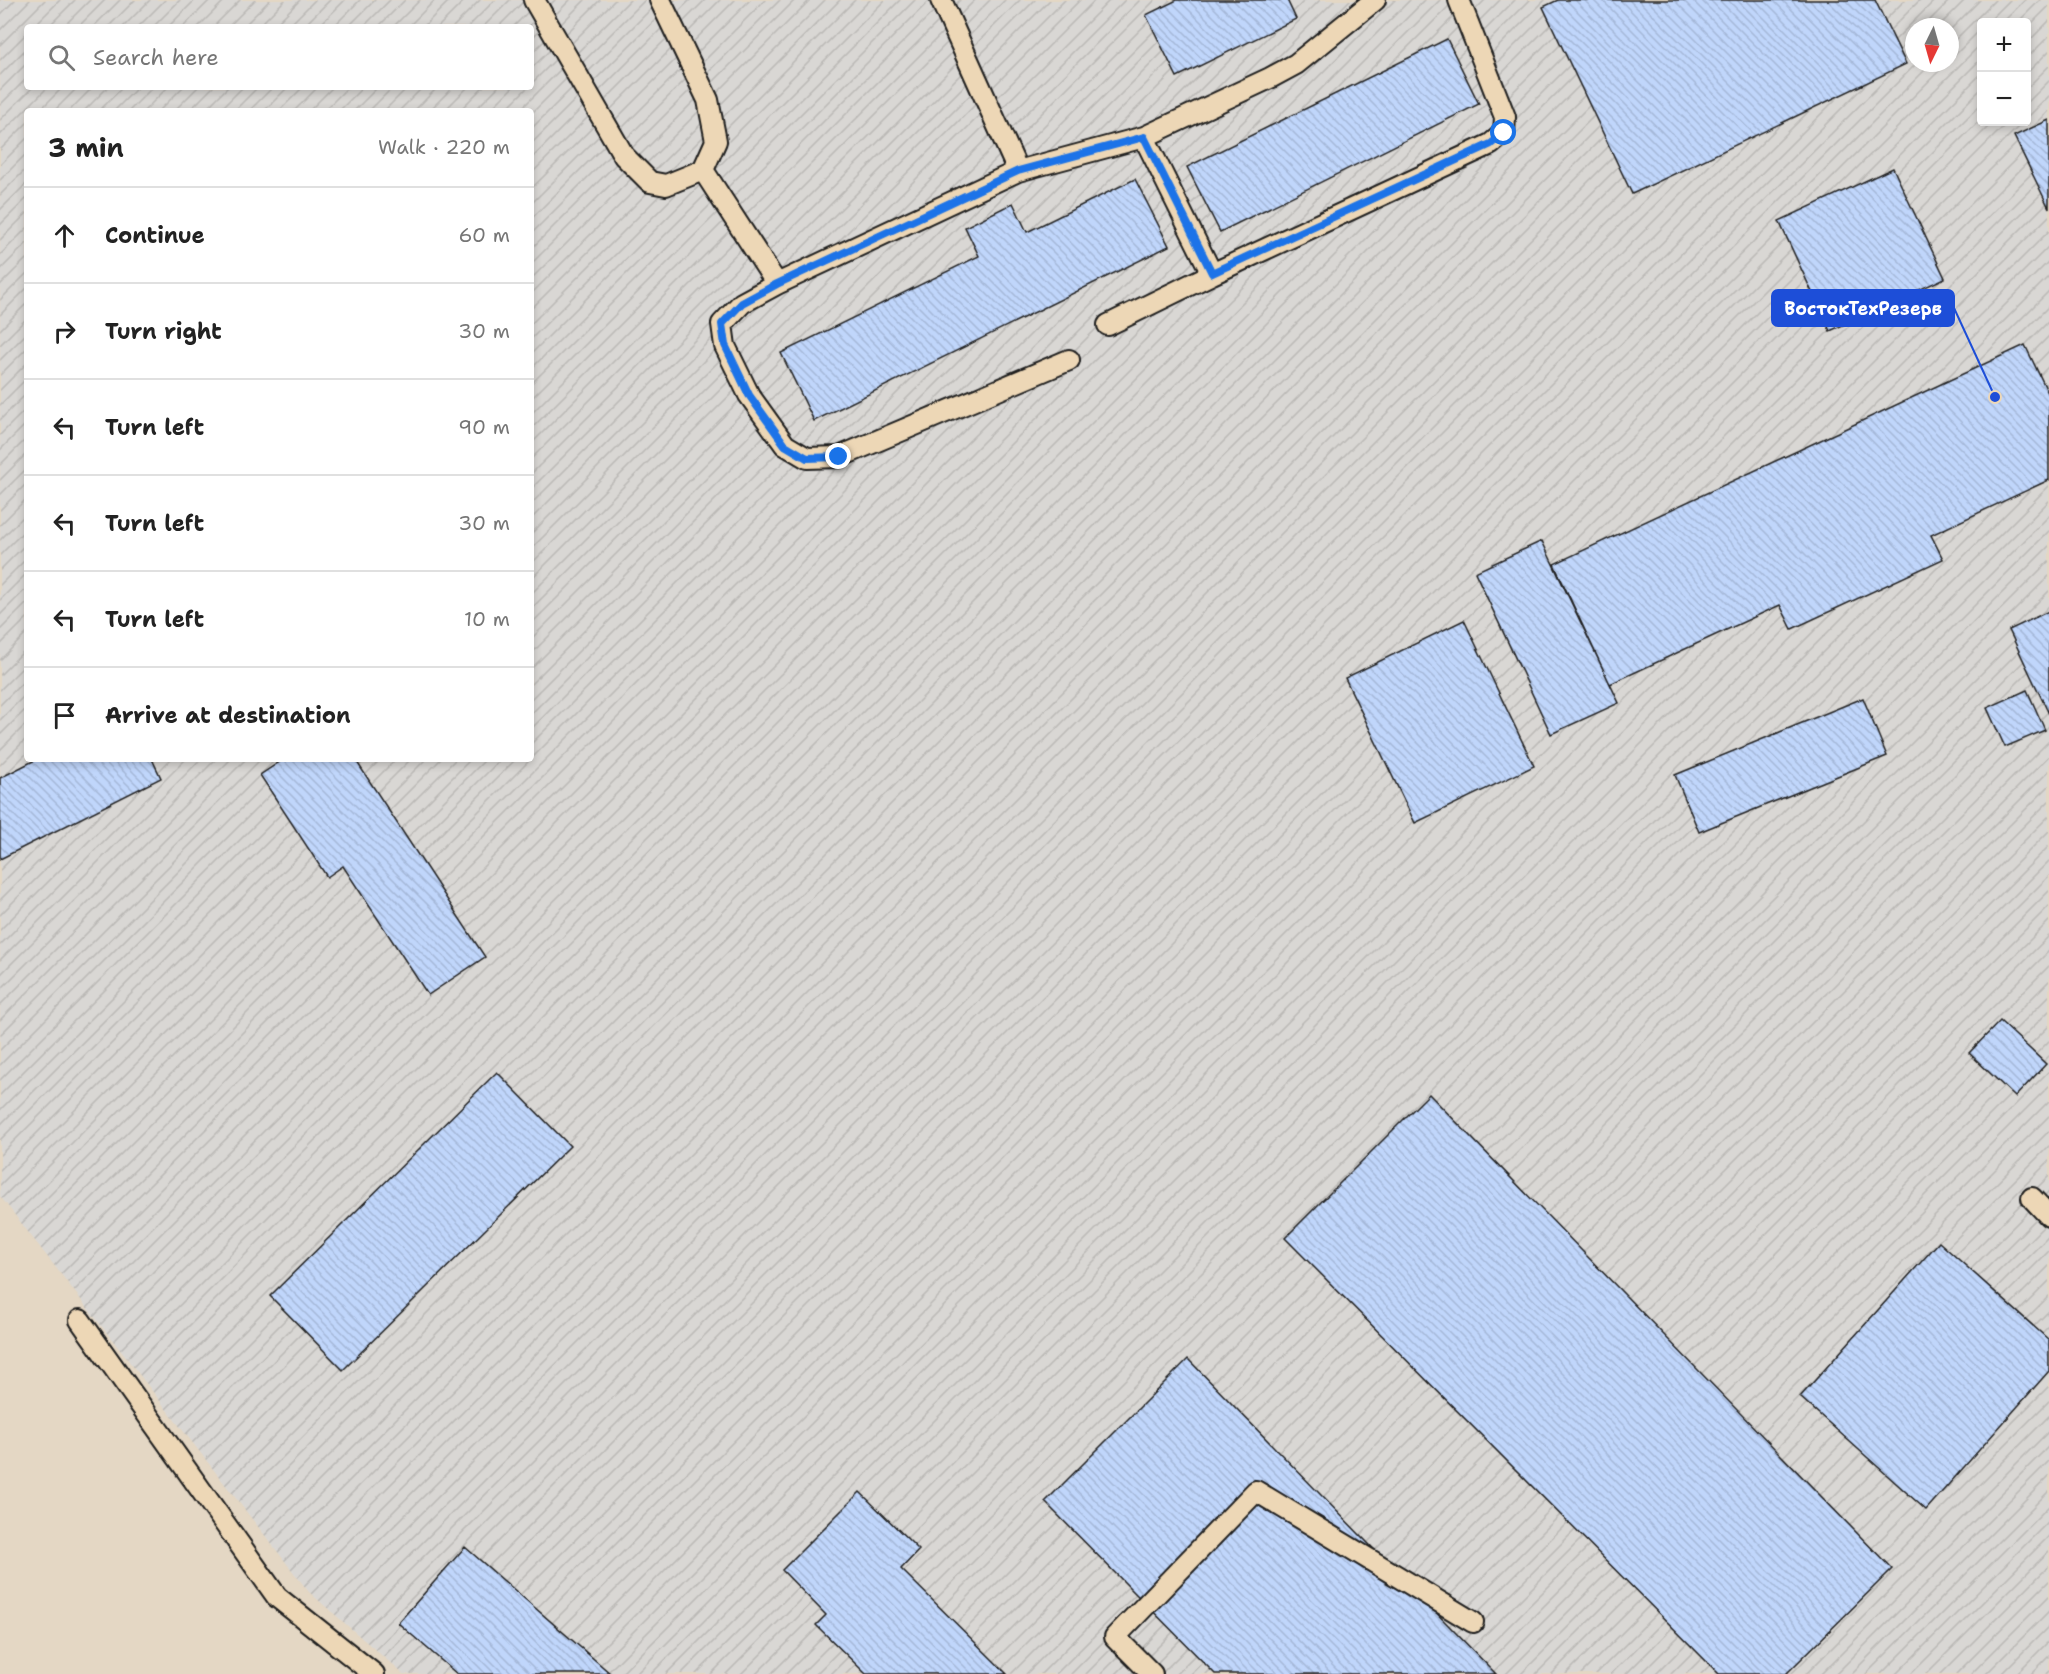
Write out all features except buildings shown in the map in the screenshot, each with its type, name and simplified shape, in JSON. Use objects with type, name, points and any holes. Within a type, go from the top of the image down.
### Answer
[{"type":"lane","points":[[534,0],[624,156],[650,182],[666,185],[704,170],[716,141],[708,100],[660,0]]},
{"type":"lane","points":[[941,0],[1018,171]]},
{"type":"lane","points":[[1069,360],[839,457],[807,458],[785,445],[749,395],[725,345],[722,324],[742,303],[777,284],[1018,171],[1144,137],[1270,78],[1296,64],[1375,0]]},
{"type":"lane","points":[[1108,325],[1212,273],[1491,144],[1504,133],[1505,117],[1459,0]]},
{"type":"lane","points":[[1144,137],[1212,273]]},
{"type":"lane","points":[[704,170],[777,284]]},
{"type":"lane","points":[[2032,1198],[2049,1216]]},
{"type":"lane","points":[[80,1320],[277,1597],[374,1674]]},
{"type":"lane","points":[[1152,1674],[1115,1638],[1256,1491],[1473,1622]]},
{"type":"shaded area","points":[[0,0],[2049,0],[2049,1674],[403,1674],[309,1592],[0,1196]]},
{"type":"place","name":"ВостокТехРезерв","points":[[1995,397]]},
{"type":"route","points":[[839,457],[807,458],[785,445],[749,395],[725,345],[722,324],[742,303],[777,284],[1018,171],[1144,137],[1212,273],[1491,144],[1504,133]]}]
